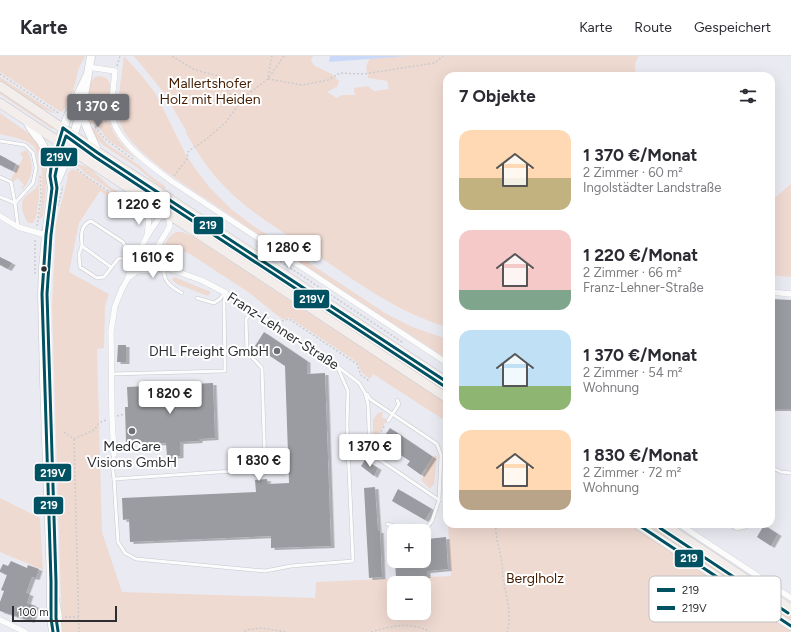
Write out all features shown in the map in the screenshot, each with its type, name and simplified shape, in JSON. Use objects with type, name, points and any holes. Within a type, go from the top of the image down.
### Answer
[{"type":"main road","points":[[52,188],[58,179],[66,160],[82,108],[91,56]]},
{"type":"main road","points":[[54,632],[58,617],[52,581],[48,514],[42,294],[46,234],[52,188],[50,176],[51,168],[58,142],[69,112],[86,78]]},
{"type":"main road","points":[[0,86],[98,153],[176,202],[443,379]]},
{"type":"main road","points":[[0,104],[443,395]]},
{"type":"main road","points":[[82,108],[83,121],[98,153]]},
{"type":"main road","points":[[27,121],[31,131],[46,151],[51,168]]},
{"type":"main road","points":[[643,528],[716,576]]},
{"type":"main road","points":[[669,528],[741,576]]},
{"type":"main road","points":[[781,602],[791,609]]},
{"type":"main road","points":[[781,619],[791,626]]},
{"type":"street","points":[[88,67],[115,71],[112,114],[114,121],[125,141],[142,159],[170,180],[443,360]]},
{"type":"street","points":[[137,194],[139,202],[146,210],[148,216],[147,236]]},
{"type":"street","name":"Franz-Lehner-Straße","points":[[114,454],[111,331],[115,306],[147,236],[159,218],[168,215],[176,202]]},
{"type":"street","name":"Franz-Lehner-Straße","points":[[128,278],[140,271],[150,258],[170,226],[168,215]]},
{"type":"street","points":[[0,216],[18,227],[46,234]]},
{"type":"street","name":"Franz-Lehner-Straße","points":[[143,245],[145,253],[164,267],[201,280],[226,293]]},
{"type":"street","points":[[133,264],[140,271]]},
{"type":"street","name":"Franz-Lehner-Straße","points":[[140,271],[164,267]]},
{"type":"street","points":[[775,292],[791,294]]},
{"type":"street","points":[[685,528],[758,576]]},
{"type":"street","points":[[781,591],[791,598]]},
{"type":"street","points":[[0,620],[14,630],[25,632]]},
{"type":"lane","points":[[0,141],[25,145],[33,152],[36,168],[33,183],[15,203]]},
{"type":"lane","points":[[0,177],[11,182],[18,227]]},
{"type":"lane","points":[[0,197],[15,203]]},
{"type":"lane","points":[[111,267],[82,246],[80,241],[82,228],[86,223],[91,221],[123,242],[128,252],[137,257]]},
{"type":"lane","points":[[82,246],[79,255],[80,267],[97,278],[104,277],[118,259],[122,258],[133,264]]},
{"type":"lane","points":[[164,267],[163,273],[167,282],[171,287],[182,293]]},
{"type":"lane","points":[[197,298],[214,303],[226,293]]},
{"type":"lane","points":[[111,374],[225,371],[224,302],[226,293]]},
{"type":"lane","name":"Franz-Lehner-Straße","points":[[226,293],[350,375],[370,399],[437,444],[441,455],[439,500],[430,524]]},
{"type":"lane","points":[[114,479],[265,469],[262,368],[247,352],[246,319],[253,310]]},
{"type":"lane","points":[[114,454],[112,464],[118,542],[125,553],[136,559],[265,571],[291,566],[353,561],[347,425],[348,391],[337,366]]},
{"type":"lane","points":[[366,393],[368,404],[370,453],[439,500]]},
{"type":"lane","points":[[388,421],[399,404],[397,400]]},
{"type":"lane","points":[[775,469],[781,472],[791,473]]},
{"type":"path","points":[[115,71],[120,56]]},
{"type":"path","points":[[172,56],[195,70],[219,76],[231,96],[244,97]]},
{"type":"path","points":[[268,79],[272,56]]},
{"type":"path","points":[[170,180],[187,159],[188,152],[194,147],[198,146],[226,122],[244,97],[268,79],[284,56]]},
{"type":"path","points":[[268,79],[302,85],[328,80],[340,73],[363,74],[435,63],[443,56]]},
{"type":"path","points":[[96,127],[97,123],[114,121]]},
{"type":"path","points":[[66,160],[87,177],[144,217]]},
{"type":"path","points":[[69,170],[75,166]]},
{"type":"path","points":[[56,212],[64,183]]},
{"type":"path","points":[[272,322],[289,320],[357,364],[361,375],[369,381]]},
{"type":"path","points":[[74,439],[94,430],[98,424],[112,418]]},
{"type":"path","points":[[369,451],[388,421]]},
{"type":"path","points":[[64,432],[74,439]]},
{"type":"path","points":[[74,439],[79,632]]},
{"type":"path","points":[[496,528],[496,536],[510,607],[507,632]]},
{"type":"path","points":[[60,617],[78,617]]},
{"type":"path","points":[[371,632],[397,625],[420,627],[430,632]]},
{"type":"path","points":[[245,632],[246,630],[261,628],[287,632]]},
{"type":"green space","points":[[0,56],[85,56],[79,69],[70,99],[61,112],[0,72]]},
{"type":"green space","points":[[124,56],[156,94],[185,153],[194,167],[210,188],[231,209],[252,225],[385,313],[410,326],[443,338],[443,356],[192,190],[156,164],[132,142],[126,134],[121,125],[117,109]]},
{"type":"green space","name":"Mallertshofer Holz mit Heiden","points":[[134,56],[313,56],[311,61],[315,66],[332,74],[339,81],[337,87],[327,92],[337,98],[342,95],[356,95],[354,88],[368,86],[374,91],[389,89],[387,81],[368,78],[366,66],[370,58],[408,56],[639,56],[636,61],[635,72],[443,72],[443,326],[409,312],[373,293],[273,226],[243,204],[219,181],[199,154],[164,93]]},
{"type":"green space","points":[[97,76],[107,79],[110,83],[108,115],[113,131],[122,144],[138,160],[107,139],[94,124],[88,124],[86,97],[90,84]]},
{"type":"green space","points":[[0,77],[57,114],[27,100],[0,81]]},
{"type":"green space","points":[[0,92],[53,128],[52,129],[0,94]]},
{"type":"green space","points":[[0,113],[31,135],[42,150],[38,152],[39,199],[37,214],[33,223],[28,223],[26,220],[22,204],[24,198],[35,189],[38,184],[38,164],[35,149],[26,141],[0,134]]},
{"type":"green space","points":[[91,127],[95,129],[107,144],[140,166],[166,187],[164,190],[138,168],[103,145],[96,138]]},
{"type":"green space","points":[[26,150],[31,159],[32,171],[29,181],[22,189],[21,188],[24,185],[18,178],[13,182],[11,179],[23,158],[20,153]]},
{"type":"green space","points":[[44,154],[48,171],[43,216],[39,220],[42,196],[41,157]]},
{"type":"green space","points":[[76,164],[91,169],[109,186],[139,206],[144,215],[127,201],[86,174]]},
{"type":"green space","name":"Berglholz","points":[[72,169],[78,171],[135,211],[140,217],[100,191],[79,223],[69,272],[109,294],[105,306],[104,348],[97,349],[102,532],[122,592],[315,598],[316,582],[387,579],[387,620],[431,620],[431,577],[451,576],[448,528],[635,528],[707,576],[649,576],[649,622],[776,622],[791,632],[62,632],[52,307],[56,224],[68,177],[67,174]]},
{"type":"green space","points":[[791,184],[791,277],[775,275],[775,198]]},
{"type":"green space","points":[[181,216],[277,278],[298,288],[443,383],[443,390]]},
{"type":"green space","points":[[176,232],[182,232],[192,236],[443,401],[443,419],[373,374],[370,379],[362,373],[357,362],[290,318],[282,319],[248,292],[190,254],[181,250],[165,256],[163,253],[164,246]]},
{"type":"green space","points":[[174,277],[211,292],[208,296],[177,284],[172,280]]},
{"type":"green space","points":[[383,412],[382,417],[387,420],[377,436],[373,436],[373,419],[378,413]]},
{"type":"green space","points":[[435,455],[437,456],[434,484],[430,489],[421,480],[427,470],[426,468]]},
{"type":"green space","points":[[0,498],[40,518],[43,570],[0,552]]},
{"type":"green space","points":[[652,528],[662,528],[735,576],[724,576]]},
{"type":"green space","points":[[781,606],[791,613],[791,621],[781,614]]},
{"type":"water","points":[[330,56],[408,56],[329,62]]},
{"type":"building","points":[[0,155],[16,164],[13,171],[0,165]]},
{"type":"building","points":[[0,257],[12,263],[8,269],[0,265]]},
{"type":"building","points":[[775,299],[791,300],[791,409],[775,409]]},
{"type":"building","points":[[264,332],[307,361],[307,374],[325,373],[331,546],[271,548],[271,536],[130,542],[129,519],[123,520],[122,498],[256,492],[255,480],[267,479],[268,484],[289,483],[285,366],[255,346]]},
{"type":"building","points":[[118,345],[126,345],[126,362],[117,362]]},
{"type":"building","points":[[213,383],[215,438],[180,442],[180,456],[167,457],[166,443],[142,444],[141,442],[126,442],[125,407],[128,407],[127,387]]},
{"type":"building","points":[[390,428],[433,457],[421,475],[407,465],[410,461],[388,447],[384,453],[376,448]]},
{"type":"building","points":[[365,460],[378,468],[374,476],[361,466]]},
{"type":"building","points":[[375,487],[378,531],[380,531],[382,577],[369,578],[364,488]]},
{"type":"building","points":[[398,489],[432,509],[425,520],[392,501]]},
{"type":"building","points":[[762,528],[769,528],[778,534],[771,546],[757,537]]},
{"type":"building","points":[[446,537],[448,569],[427,571],[427,576],[396,576],[395,568],[431,568],[431,539]]},
{"type":"building","points":[[11,561],[27,568],[28,565],[39,569],[36,578],[32,577],[26,593],[30,594],[27,603],[36,606],[31,621],[0,611],[0,602],[4,591],[1,590],[7,575],[0,572],[0,570],[3,564],[8,566]]},
{"type":"transit line","name":"219","points":[[63,128],[98,153],[443,379]]},
{"type":"transit line","name":"219","points":[[53,632],[51,618],[42,294],[46,235],[52,188],[50,176],[51,168],[63,128]]},
{"type":"transit line","name":"219V","points":[[58,631],[56,618],[47,294],[51,235],[57,188],[55,176],[60,153],[66,136],[95,157],[443,385]]},
{"type":"transit line","name":"219","points":[[643,528],[716,576]]},
{"type":"transit line","name":"219V","points":[[660,528],[732,576]]},
{"type":"transit line","name":"219V","points":[[781,608],[788,613]]},
{"type":"transit line","name":"219","points":[[781,619],[791,626]]},
{"type":"place","name":"DHL Freight GmbH","points":[[277,351]]},
{"type":"place","name":"MedCare Visions GmbH","points":[[132,431]]}]
